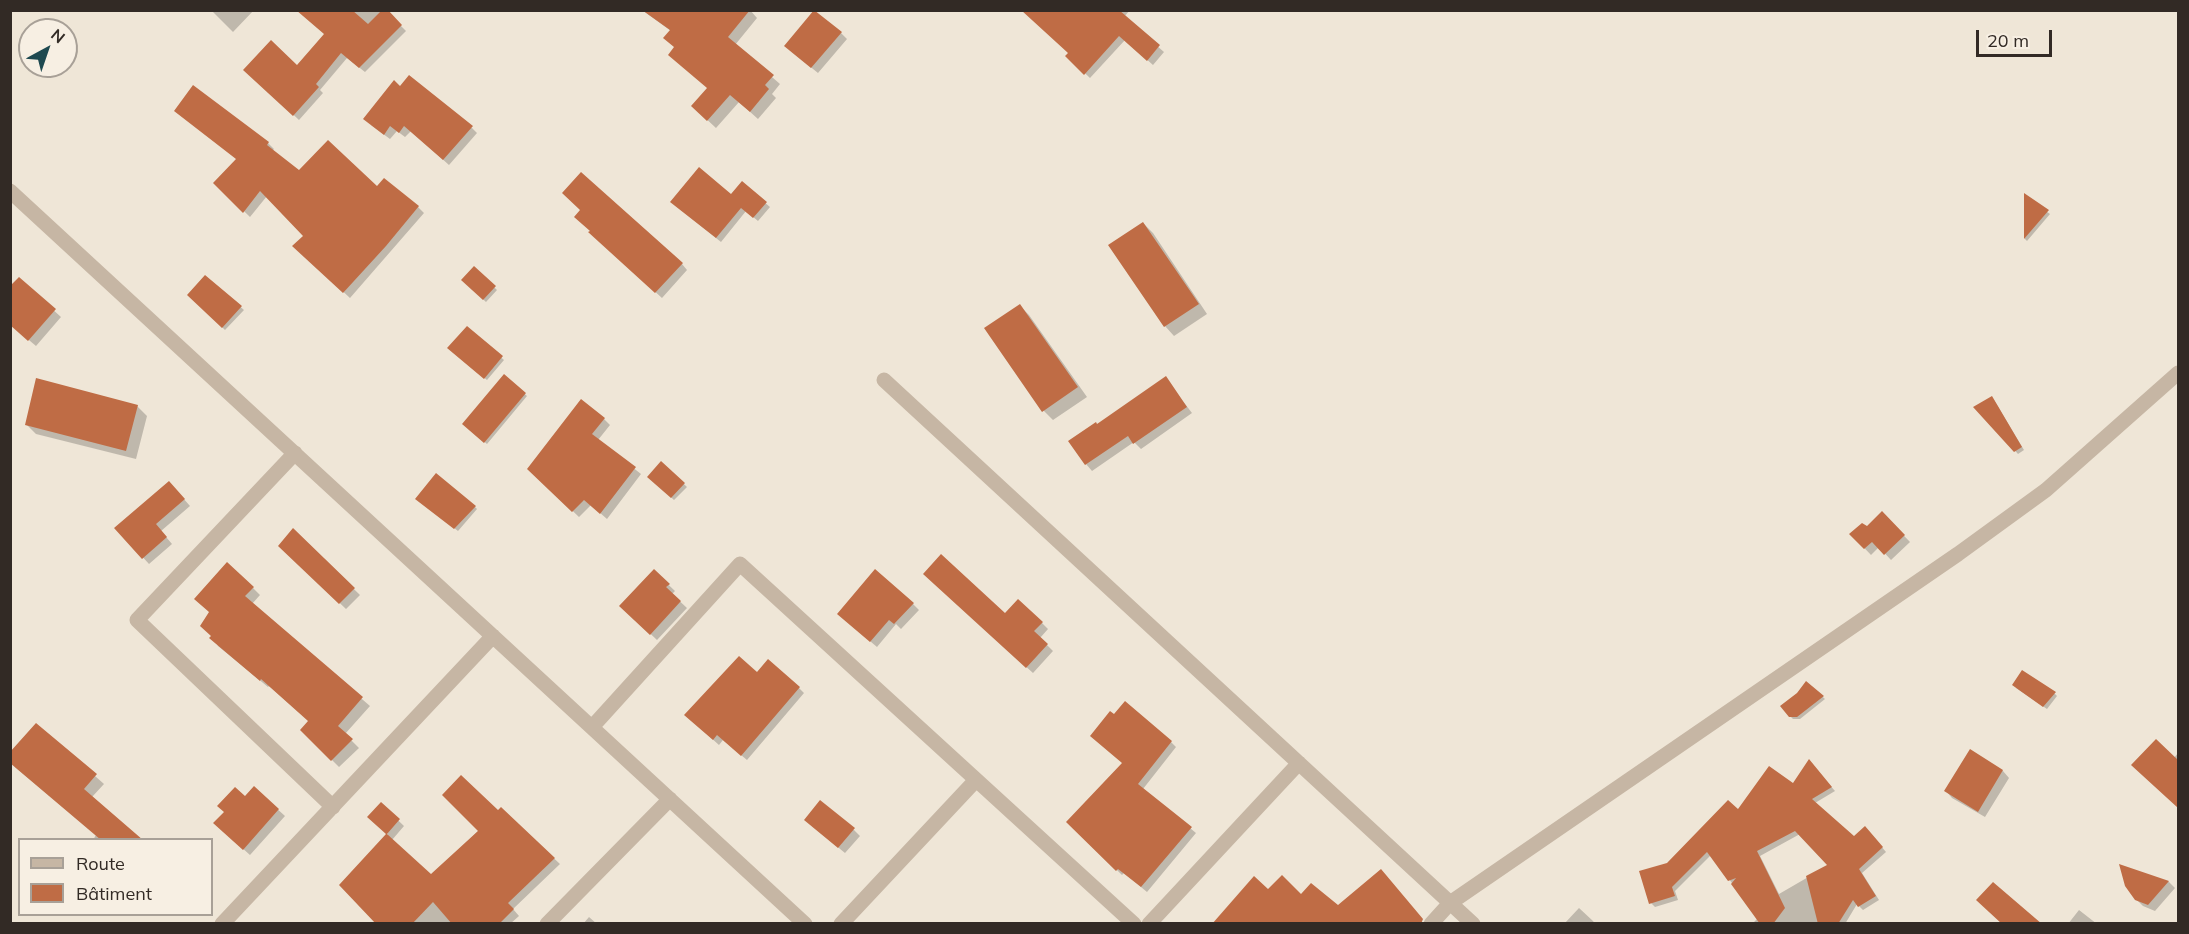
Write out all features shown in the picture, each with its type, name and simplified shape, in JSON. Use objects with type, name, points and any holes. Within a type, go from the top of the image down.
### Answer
[{"type":"street","points":[[10,191],[593,726],[805,924]]},
{"type":"street","points":[[1431,924],[1450,903],[1958,554],[2046,490],[2178,373]]},
{"type":"street","points":[[884,380],[1473,924]]},
{"type":"street","points":[[295,453],[137,620],[333,807]]},
{"type":"street","points":[[593,726],[740,564],[1134,924]]},
{"type":"street","points":[[222,924],[494,636]]},
{"type":"street","points":[[1149,924],[1299,762]]},
{"type":"street","points":[[841,924],[976,780]]},
{"type":"street","points":[[548,924],[670,799]]},
{"type":"building","points":[[296,10],[352,10],[368,24],[382,10],[388,10],[402,25],[359,68],[341,53],[316,84],[319,87],[293,116],[243,70],[271,40],[297,65],[324,34]]},
{"type":"building","points":[[642,10],[750,10],[728,37],[774,75],[765,85],[769,89],[750,112],[730,95],[707,121],[691,106],[707,88],[668,55],[674,47],[663,38],[670,30]]},
{"type":"building","points":[[814,10],[842,32],[811,68],[784,46]]},
{"type":"building","points":[[1021,10],[1119,10],[1160,45],[1147,61],[1119,36],[1084,75],[1065,56],[1068,53]]},
{"type":"building","points":[[409,75],[473,126],[443,160],[404,126],[399,133],[390,126],[384,135],[363,119],[394,80],[400,86]]},
{"type":"building","points":[[193,85],[269,142],[267,145],[299,170],[328,140],[377,186],[384,178],[419,206],[343,293],[292,246],[303,236],[260,191],[243,213],[213,183],[236,159],[174,111]]},
{"type":"building","points":[[699,167],[731,194],[742,181],[767,202],[753,218],[741,208],[716,238],[670,202]]},
{"type":"building","points":[[581,172],[683,263],[655,293],[574,217],[580,210],[562,193]]},
{"type":"building","points":[[2024,193],[2049,210],[2024,239]]},
{"type":"building","points":[[1143,222],[1199,304],[1164,327],[1108,245]]},
{"type":"building","points":[[474,266],[496,286],[483,300],[461,280]]},
{"type":"building","points":[[205,275],[242,306],[222,328],[187,295]]},
{"type":"building","points":[[19,277],[56,309],[28,341],[10,325],[10,286]]},
{"type":"building","points":[[1020,304],[1078,387],[1042,412],[984,328]]},
{"type":"building","points":[[467,326],[503,356],[484,379],[447,348]]},
{"type":"building","points":[[504,374],[526,393],[484,443],[462,424]]},
{"type":"building","points":[[1166,376],[1187,407],[1133,444],[1128,436],[1085,465],[1068,441],[1096,422],[1097,424]]},
{"type":"building","points":[[36,378],[138,405],[126,451],[25,425]]},
{"type":"building","points":[[1992,396],[2022,447],[2014,452],[1973,407]]},
{"type":"building","points":[[581,399],[605,418],[592,434],[636,467],[600,514],[584,500],[572,512],[527,469]]},
{"type":"building","points":[[661,461],[685,483],[671,498],[647,477]]},
{"type":"building","points":[[436,473],[476,506],[454,529],[415,499]]},
{"type":"building","points":[[169,481],[185,499],[156,524],[167,537],[142,559],[114,528]]},
{"type":"building","points":[[1882,511],[1905,535],[1884,555],[1872,542],[1864,549],[1849,534],[1862,523],[1867,526]]},
{"type":"building","points":[[293,528],[355,588],[339,604],[278,546]]},
{"type":"building","points":[[941,554],[1005,613],[1018,599],[1043,622],[1034,631],[1048,644],[1026,668],[923,574]]},
{"type":"building","points":[[227,562],[254,587],[245,596],[363,697],[338,726],[353,739],[331,761],[300,730],[308,721],[261,679],[260,681],[209,638],[211,636],[200,626],[209,612],[194,599]]},
{"type":"building","points":[[654,569],[670,584],[666,587],[681,601],[650,635],[619,606]]},
{"type":"building","points":[[875,569],[914,603],[894,624],[889,620],[870,642],[837,614]]},
{"type":"building","points":[[739,656],[757,672],[768,659],[800,687],[741,756],[717,735],[713,740],[684,715]]},
{"type":"building","points":[[2022,670],[2056,692],[2043,707],[2012,685]]},
{"type":"building","points":[[1806,681],[1824,696],[1797,717],[1789,717],[1780,706],[1797,693]]},
{"type":"building","points":[[1125,701],[1172,741],[1138,784],[1192,827],[1141,887],[1118,869],[1116,871],[1066,822],[1122,763],[1090,736],[1110,711],[1114,714]]},
{"type":"building","points":[[36,723],[97,774],[84,789],[141,838],[99,838],[10,763],[10,752]]},
{"type":"building","points":[[2156,739],[2178,760],[2178,808],[2131,765]]},
{"type":"building","points":[[1970,749],[2003,770],[1978,812],[1944,791]]},
{"type":"building","points":[[1809,759],[1832,787],[1812,799],[1854,836],[1865,826],[1883,847],[1859,869],[1876,896],[1858,907],[1853,900],[1838,924],[1818,924],[1806,876],[1827,865],[1795,831],[1757,851],[1785,908],[1773,924],[1760,924],[1731,884],[1736,878],[1728,881],[1707,852],[1672,887],[1675,896],[1649,904],[1639,871],[1667,863],[1728,800],[1738,809],[1769,766],[1793,783]]},
{"type":"building","points":[[461,775],[498,810],[501,807],[555,858],[508,903],[514,909],[499,924],[452,924],[433,902],[412,924],[376,924],[339,885],[386,834],[367,817],[381,802],[400,819],[387,834],[431,874],[478,831],[442,795]]},
{"type":"building","points":[[254,786],[279,809],[243,850],[213,823],[224,812],[217,806],[235,787],[245,796]]},
{"type":"building","points":[[820,800],[855,828],[838,848],[804,820]]},
{"type":"building","points":[[2119,864],[2169,881],[2148,905],[2135,900],[2125,886]]},
{"type":"building","points":[[1381,869],[1423,919],[1421,924],[1212,924],[1254,876],[1268,889],[1282,875],[1301,894],[1311,883],[1338,905]]},
{"type":"building","points":[[1993,882],[2042,924],[2002,924],[1976,900]]}]
